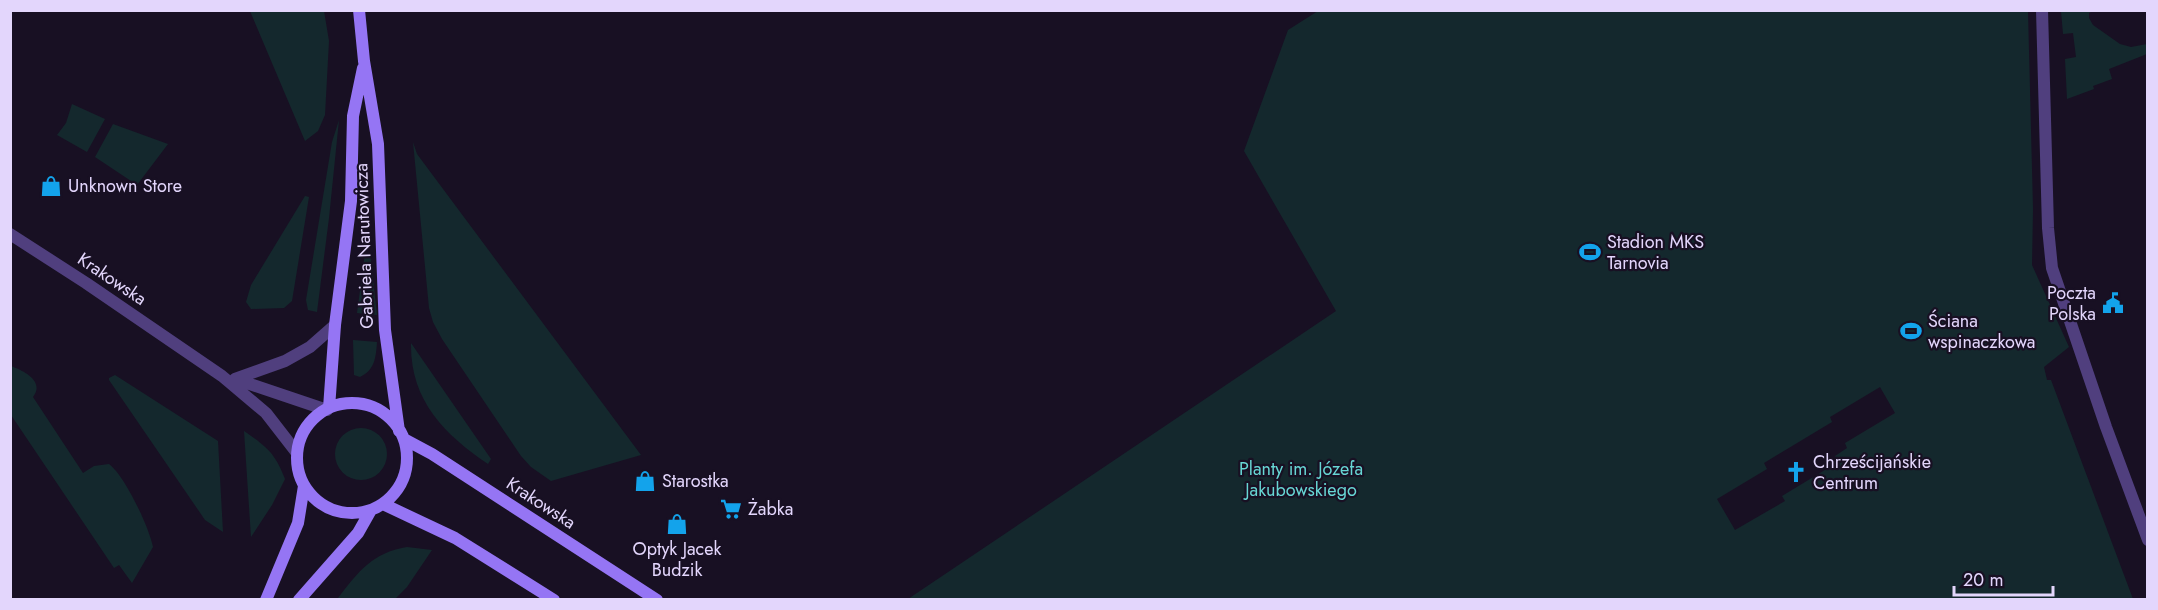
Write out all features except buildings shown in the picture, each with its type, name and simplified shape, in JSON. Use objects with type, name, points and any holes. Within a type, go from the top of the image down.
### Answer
[{"type":"street","name":"Gabriela Narutowicza","points":[[359,10],[364,61],[378,144],[385,330],[402,435]]},
{"type":"street","points":[[2042,10],[2049,248],[2057,284],[2148,540]]},
{"type":"street","name":"Gabriela Narutowicza","points":[[328,409],[334,325],[351,201],[353,116],[364,61]]},
{"type":"street","name":"Krakowska","points":[[10,234],[222,376],[266,413],[297,453]]},
{"type":"street","name":"Gabriela Narutowicza","points":[[235,379],[285,361],[310,347],[334,325]]},
{"type":"street","name":"Krakowska","points":[[222,376],[328,409]]},
{"type":"street","points":[[347,404],[365,405],[381,411],[395,423],[402,435],[407,457],[405,475],[397,491],[384,504],[371,510],[349,513],[332,509],[315,500],[304,486],[298,470],[297,453],[300,439],[307,426],[328,409],[347,404]]},
{"type":"street","name":"Krakowska","points":[[402,435],[657,600]]},
{"type":"street","points":[[266,600],[298,523],[304,486]]},
{"type":"street","points":[[384,504],[454,538],[554,600]]},
{"type":"street","points":[[299,600],[358,533],[371,510]]},
{"type":"green space","points":[[250,11],[324,11],[329,41],[325,115],[318,131],[305,141]]},
{"type":"green space","name":"Planty im. Józefa Jakubowskiego","points":[[1318,11],[2028,11],[2033,209],[2032,265],[2069,347],[2044,367],[2047,380],[2051,380],[2133,599],[908,599],[1336,311],[1244,151],[1288,30]],"holes":[[[1880,387],[1895,413],[1845,443],[1847,448],[1835,456],[1838,462],[1782,496],[1785,501],[1735,530],[1717,499],[1767,469],[1764,463],[1832,422],[1830,417]]]},
{"type":"green space","points":[[2061,11],[2093,11],[2089,13],[2089,18],[2093,25],[2120,44],[2131,47],[2147,44],[2147,54],[2109,69],[2112,79],[2093,86],[2094,89],[2067,99],[2065,59],[2076,57],[2073,33],[2063,34]]},
{"type":"green space","points":[[72,104],[105,119],[87,152],[57,135],[66,123]]},
{"type":"green space","points":[[339,120],[317,312],[308,310],[306,300],[332,142]]},
{"type":"green space","points":[[113,124],[168,144],[137,185],[95,157]]},
{"type":"green space","points":[[413,142],[417,154],[641,455],[551,481],[531,467],[521,456],[442,339],[433,322],[429,308]]},
{"type":"green space","points":[[305,196],[309,197],[292,301],[284,308],[251,309],[246,302],[251,285]]},
{"type":"green space","points":[[365,253],[370,255],[377,315],[357,313]]},
{"type":"green space","points":[[353,340],[377,342],[372,367],[360,377],[354,375]]},
{"type":"green space","points":[[411,343],[491,459],[488,464],[457,440],[433,414],[416,382]]},
{"type":"green space","points":[[11,366],[35,381],[36,391],[33,397],[83,473],[94,466],[109,464],[129,490],[142,515],[153,547],[132,583],[119,565],[114,568],[11,415]]},
{"type":"green space","points":[[115,375],[218,441],[223,532],[205,520],[109,380]]},
{"type":"green space","points":[[361,428],[375,432],[383,440],[387,454],[383,468],[375,476],[361,480],[347,476],[339,468],[335,454],[339,440],[347,432]]},
{"type":"green space","points":[[244,431],[269,451],[278,463],[285,479],[272,505],[251,537]]},
{"type":"green space","points":[[407,547],[432,550],[407,587],[395,599],[338,598],[360,572],[375,559]]},
{"type":"place","name":"Unknown Store","points":[[51,186]]},
{"type":"place","name":"Stadion MKS Tarnovia","points":[[1590,252]]},
{"type":"place","name":"Poczta Polska","points":[[2113,303]]},
{"type":"place","name":"Ściana wspinaczkowa","points":[[1911,331]]},
{"type":"place","name":"Chrześcijańskie Centrum","points":[[1796,472]]},
{"type":"place","name":"Starostka","points":[[645,481]]},
{"type":"place","name":"Żabka","points":[[731,509]]},
{"type":"place","name":"Optyk Jacek Budzik","points":[[677,524]]}]
